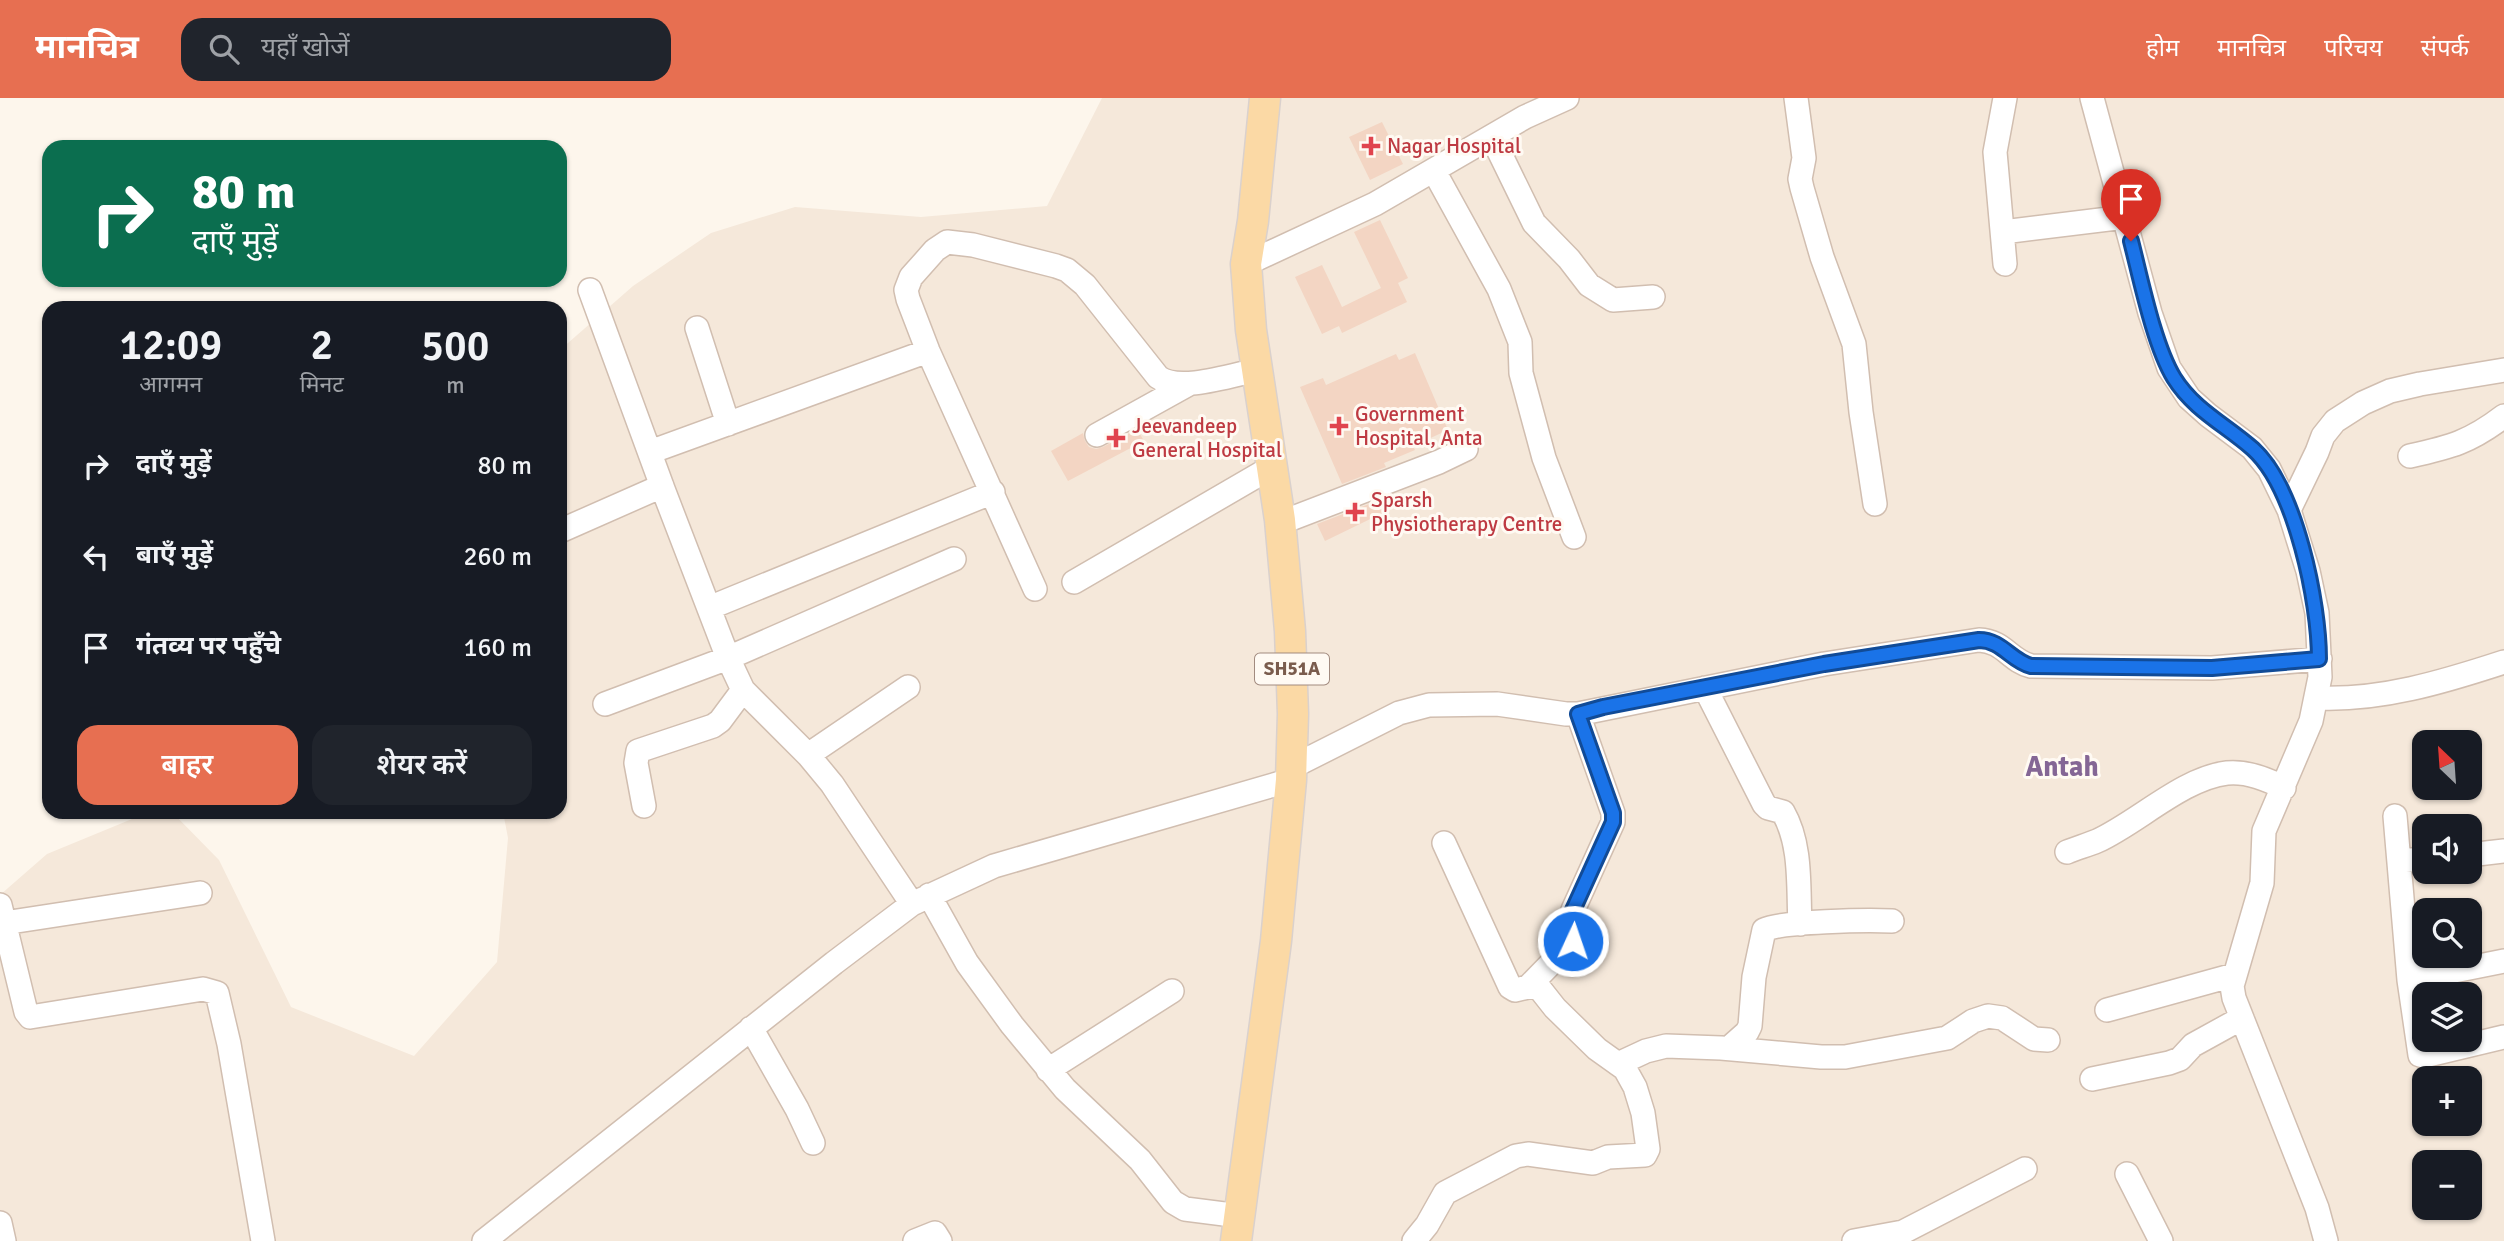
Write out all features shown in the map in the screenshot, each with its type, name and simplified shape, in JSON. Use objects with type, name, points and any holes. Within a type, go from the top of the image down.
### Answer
[{"type":"main road","name":"SH51A","points":[[1238,1228],[1276,941],[1292,774],[1292,665],[1280,523],[1251,330],[1246,264],[1265,98]]},
{"type":"street","points":[[1246,264],[1375,204],[1542,109],[1567,98]]},
{"type":"street","points":[[1796,98],[1804,158],[1800,179],[1822,257],[1853,344],[1875,504]]},
{"type":"street","points":[[2005,264],[1995,152],[2006,98]]},
{"type":"street","points":[[2092,98],[2150,313],[2172,375],[2198,407],[2262,459],[2289,510],[2308,571],[2317,613],[2320,677],[2310,727],[2264,831],[2262,883],[2234,975],[2233,992],[2317,1208],[2326,1241]]},
{"type":"street","points":[[1492,137],[1535,223],[1590,285],[1611,299],[1653,297]]},
{"type":"street","points":[[1434,171],[1499,289],[1520,342],[1521,373],[1545,458],[1574,537]]},
{"type":"street","points":[[2003,232],[2125,217]]},
{"type":"street","points":[[1035,589],[928,351],[908,299],[906,285],[941,244],[950,241],[1067,270],[1086,285],[1158,377],[1170,384],[1191,384],[1257,370]]},
{"type":"street","points":[[590,290],[662,486],[728,658],[743,690],[808,755],[954,942],[989,996],[1048,1070],[1130,1149],[1177,1206],[1238,1228]]},
{"type":"street","points":[[697,328],[728,424]]},
{"type":"street","points":[[650,453],[928,351]]},
{"type":"street","points":[[2289,510],[2318,452],[2323,436],[2335,421],[2363,403],[2390,391],[2504,370]]},
{"type":"street","points":[[1097,435],[1191,384]]},
{"type":"street","points":[[2410,456],[2448,448],[2469,440],[2504,416]]},
{"type":"street","points":[[1280,523],[1466,449]]},
{"type":"street","points":[[1074,582],[1272,467]]},
{"type":"street","points":[[567,528],[662,486]]},
{"type":"street","points":[[709,608],[993,492]]},
{"type":"street","points":[[605,704],[728,658],[954,559]]},
{"type":"street","points":[[484,1241],[751,1028],[921,900],[994,866],[1292,774],[1399,713],[1429,705],[1497,704],[1578,714],[1824,664],[1979,640],[1993,642],[2019,661],[2031,666],[2212,668],[2319,659]]},
{"type":"street","points":[[2316,698],[2346,699],[2388,693],[2476,672],[2504,662]]},
{"type":"street","points":[[808,755],[908,687]]},
{"type":"street","points":[[1705,688],[1764,804],[1783,812],[1788,822],[1797,848],[1800,924]]},
{"type":"street","points":[[644,806],[636,757],[638,751],[716,724],[743,690]]},
{"type":"street","points":[[1444,843],[1510,987],[1515,990],[1529,986],[1573,941],[1573,910],[1613,822],[1613,813],[1578,714]]},
{"type":"street","points":[[2067,852],[2099,840],[2212,776],[2242,774],[2271,781],[2284,788]]},
{"type":"street","points":[[2395,817],[2409,980],[2420,1055],[2504,1038]]},
{"type":"street","points":[[2482,854],[2504,851]]},
{"type":"street","points":[[2399,861],[2412,860]]},
{"type":"street","points":[[200,893],[2,914],[26,1012],[30,1017],[204,989],[217,993],[229,1044],[263,1241]]},
{"type":"street","points":[[1729,1048],[1750,1026],[1754,977],[1762,934],[1770,927],[1892,921]]},
{"type":"street","points":[[2409,980],[2504,961]]},
{"type":"street","points":[[2107,1010],[2234,975]]},
{"type":"street","points":[[1414,1241],[1446,1193],[1516,1156],[1528,1154],[1594,1163],[1608,1157],[1647,1154],[1643,1113],[1635,1087],[1625,1069],[1597,1049],[1555,1008],[1540,989],[1529,986]]},
{"type":"street","points":[[1048,1070],[1172,991]]},
{"type":"street","points":[[1618,1064],[1659,1047],[1729,1048],[1845,1057],[1947,1038],[1973,1021],[1988,1016],[2002,1018],[2034,1040],[2048,1040]]},
{"type":"street","points":[[2092,1079],[2169,1063],[2182,1057],[2193,1045],[2242,1018]]},
{"type":"street","points":[[751,1028],[813,1143]]},
{"type":"street","points":[[1854,1241],[1903,1232],[2025,1169]]},
{"type":"street","points":[[2127,1174],[2161,1241]]},
{"type":"street","points":[[0,1223],[4,1241]]},
{"type":"street","points":[[915,1241],[935,1233],[940,1241]]},
{"type":"shaded area","points":[[1102,98],[2504,98],[2504,1241],[0,1241],[0,895],[47,854],[132,819],[179,819],[219,860],[291,1007],[414,1056],[497,962],[508,838],[504,819],[567,819],[567,344],[633,286],[711,233],[795,207],[921,217],[1047,206]]},
{"type":"building","points":[[1382,122],[1403,164],[1370,180],[1349,137]]},
{"type":"building","points":[[1380,220],[1408,278],[1398,283],[1407,302],[1342,333],[1339,326],[1322,334],[1295,277],[1322,265],[1342,307],[1381,288],[1354,232]]},
{"type":"building","points":[[1415,353],[1448,430],[1413,446],[1415,450],[1384,463],[1386,467],[1342,484],[1300,387],[1323,378],[1326,385],[1396,354],[1399,360]]},
{"type":"building","points":[[1137,429],[1144,441],[1068,481],[1051,451],[1083,433],[1089,447],[1096,449]]},
{"type":"building","points":[[1390,496],[1395,507],[1325,541],[1317,524]]},
{"type":"place","name":"Nagar Hospital","points":[[1371,146]]},
{"type":"place","name":"Government Hospital, Anta","points":[[1339,426]]},
{"type":"place","name":"Jeevandeep General Hospital","points":[[1116,438]]},
{"type":"place","name":"Sparsh Physiotherapy Centre","points":[[1355,512]]},
{"type":"district","name":"Antah","points":[[2062,767]]},
{"type":"route","points":[[1573,941],[1573,910],[1613,822],[1613,813],[1578,714],[1824,664],[1979,640],[1993,642],[2019,661],[2031,666],[2098,669],[2212,668],[2319,659],[2317,613],[2308,571],[2289,510],[2262,459],[2189,398],[2176,382],[2150,313],[2131,241]]}]
